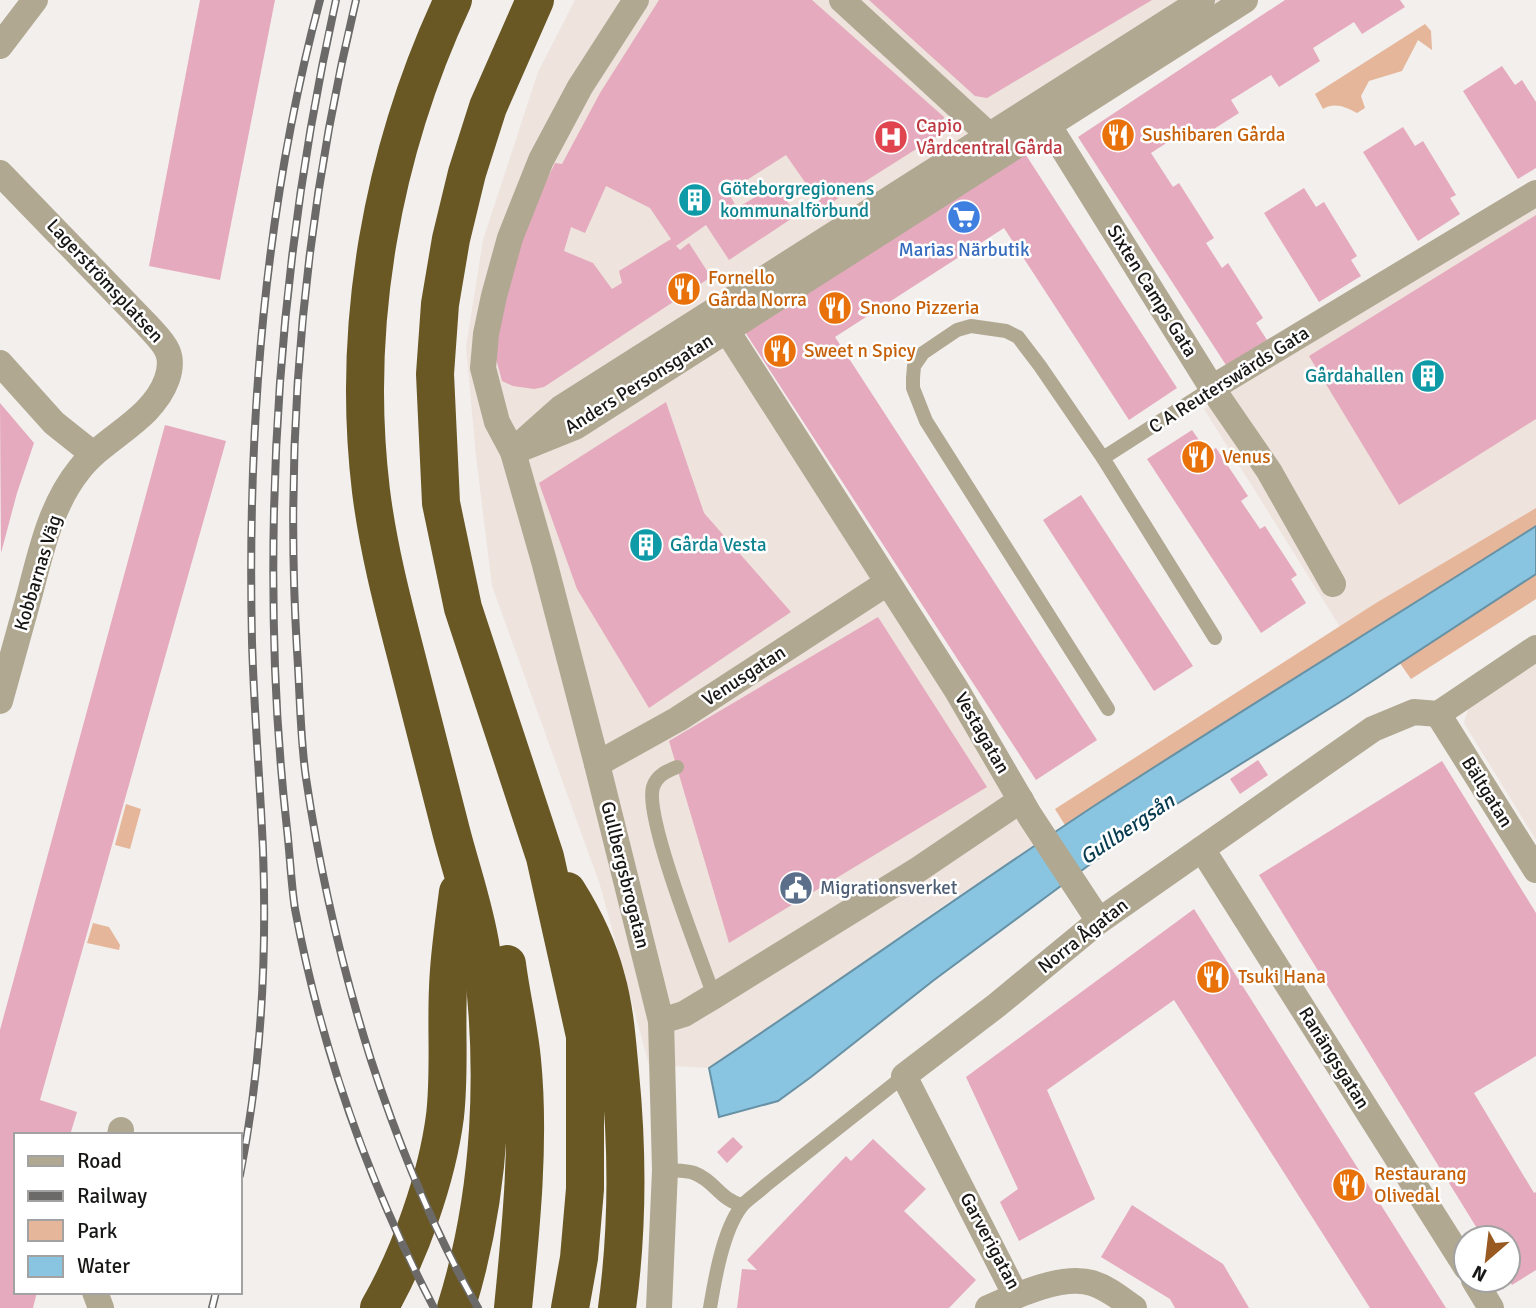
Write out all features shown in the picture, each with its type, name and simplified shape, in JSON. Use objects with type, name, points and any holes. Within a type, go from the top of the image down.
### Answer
[{"type":"highway","points":[[453,0],[421,78],[393,167],[382,217],[367,337],[364,420],[371,494],[386,577],[480,946],[488,1027],[489,1133],[476,1224],[456,1308]]},
{"type":"highway","points":[[535,0],[488,107],[467,173],[450,239],[440,304],[435,374],[441,503],[463,608],[545,857],[585,1036],[585,1189],[579,1258],[570,1308]]},
{"type":"highway","points":[[545,857],[584,918],[606,978],[617,1034],[627,1141],[625,1220],[617,1308]]},
{"type":"highway","points":[[379,1308],[403,1259],[432,1180],[444,1118],[449,1067],[448,988],[461,865]]},
{"type":"highway","points":[[461,865],[494,910],[506,956],[522,1059],[524,1150],[513,1308]]},
{"type":"street","points":[[0,46],[35,0]]},
{"type":"street","name":"Gullbergsbrogatan","points":[[636,0],[580,87],[541,160],[510,238],[486,334],[483,368],[497,422],[513,452],[597,764],[661,1021],[665,1170],[659,1308]]},
{"type":"street","points":[[842,0],[996,145]]},
{"type":"street","name":"Anders Personsgatan","points":[[513,452],[561,408],[720,320],[996,145],[1202,0]]},
{"type":"street","name":"Anders Personsgatan","points":[[1042,115],[1245,0]]},
{"type":"street","name":"Sixten Camps Gata","points":[[1042,115],[1212,388],[1269,471],[1333,584]]},
{"type":"street","name":"Lagerströmsplatsen","points":[[0,173],[167,348],[170,365],[159,397],[126,429],[93,454]]},
{"type":"street","name":"C A Reuterswärds Gata","points":[[1212,388],[1536,193]]},
{"type":"street","name":"Vestagatan","points":[[720,320],[894,578],[1021,800],[1099,920]]},
{"type":"street","points":[[0,363],[54,424],[93,454]]},
{"type":"street","name":"Kobbarnas Väg","points":[[0,701],[48,528],[70,483],[93,454]]},
{"type":"street","name":"Venusgatan","points":[[597,764],[678,719],[894,578]]},
{"type":"street","name":"Norra Ågatan","points":[[904,1076],[1099,920],[1373,729],[1413,712],[1438,713],[1536,648]]},
{"type":"street","name":"Bältgatan","points":[[1438,713],[1536,870]]},
{"type":"street","points":[[661,1021],[684,1014],[714,996],[919,869],[1021,800]]},
{"type":"street","name":"Ranängsgatan","points":[[1202,849],[1452,1245]]},
{"type":"street","name":"Garverigatan","points":[[904,1076],[1016,1296],[1071,1281],[1090,1283],[1110,1291],[1134,1308]]},
{"type":"street","points":[[988,1308],[1016,1296]]},
{"type":"lane","points":[[1108,709],[926,421],[914,388],[914,366],[923,353],[957,330],[971,326],[1006,331],[1018,337],[1103,458],[1216,638]]},
{"type":"lane","name":"C A Reuterswärds Gata","points":[[1103,458],[1212,388]]},
{"type":"lane","points":[[677,767],[657,778],[652,789],[652,806],[659,837],[714,996]]},
{"type":"lane","name":"Norra Ågatan","points":[[710,1308],[731,1225],[742,1205],[904,1076]]},
{"type":"lane","points":[[665,1170],[695,1173],[730,1202],[742,1205]]},
{"type":"shaded area","points":[[575,0],[1227,0],[728,317],[1053,833],[709,1068],[649,1065],[600,885],[492,586],[466,347],[483,240],[538,72]]},
{"type":"shaded area","points":[[1536,203],[1536,526],[1350,643],[1204,409]]},
{"type":"shaded area","points":[[1536,661],[1536,840],[1464,723],[1470,704]]},
{"type":"green space","points":[[1425,24],[1431,31],[1432,50],[1418,40],[1402,71],[1369,81],[1361,96],[1365,108],[1357,113],[1336,106],[1323,109],[1315,94]]},
{"type":"green space","points":[[1536,508],[1536,599],[1411,679],[1376,629],[1065,825],[1055,809],[1376,603]]},
{"type":"green space","points":[[126,804],[141,809],[130,849],[115,845]]},
{"type":"green space","points":[[93,923],[109,927],[120,945],[119,950],[87,943]]},
{"type":"water","name":"Gullbergsån","points":[[1536,526],[1536,574],[1348,697],[1143,825],[934,980],[778,1101],[719,1117],[709,1068],[1094,806]]},
{"type":"building","points":[[200,0],[275,0],[220,280],[149,266]]},
{"type":"building","points":[[659,0],[812,0],[944,117],[940,134],[823,208],[786,155],[728,192],[737,208],[775,185],[797,215],[729,260],[706,225],[676,246],[680,250],[689,243],[711,277],[544,387],[534,389],[513,386],[502,381],[494,351],[519,237],[555,163],[562,164],[600,93]],"holes":[[[606,186],[650,208],[671,239],[619,271],[622,283],[612,289],[593,263],[564,251],[571,227],[585,233]]]},
{"type":"building","points":[[869,0],[1152,0],[987,98],[975,96]]},
{"type":"building","points":[[1285,0],[1400,0],[1405,7],[1362,34],[1354,22],[1313,48],[1320,61],[1279,87],[1271,75],[1231,100],[1239,113],[1195,141],[1188,129],[1151,153],[1173,187],[1179,183],[1214,238],[1206,243],[1222,268],[1228,263],[1263,318],[1256,323],[1267,340],[1226,365],[1078,137]]},
{"type":"building","points":[[1502,66],[1515,85],[1522,80],[1536,102],[1536,168],[1518,179],[1463,91]]},
{"type":"building","points":[[1403,127],[1415,146],[1423,141],[1456,195],[1450,198],[1460,214],[1418,241],[1363,152]]},
{"type":"building","points":[[1022,149],[1177,388],[1129,420],[1004,228],[835,337],[1097,740],[1036,780],[743,329]]},
{"type":"building","points":[[1304,188],[1316,207],[1324,202],[1357,256],[1351,260],[1361,276],[1319,302],[1264,213]]},
{"type":"building","name":"Gårdahallen","points":[[1536,215],[1536,419],[1399,505],[1309,356]]},
{"type":"building","name":"Gårda Vesta","points":[[666,402],[704,513],[791,612],[649,708],[577,589],[539,483]]},
{"type":"building","points":[[0,403],[34,443],[1,553]]},
{"type":"building","points":[[165,425],[226,441],[40,1100],[77,1112],[71,1133],[14,1133],[14,1294],[36,1294],[33,1308],[0,1308],[0,1030]]},
{"type":"building","points":[[1192,430],[1208,453],[1216,448],[1248,496],[1241,501],[1260,529],[1265,526],[1297,575],[1291,579],[1306,603],[1261,633],[1147,459]]},
{"type":"building","points":[[1081,495],[1193,666],[1154,691],[1043,520]]},
{"type":"building","points":[[878,617],[987,787],[729,943],[669,741]]},
{"type":"building","points":[[1258,760],[1268,775],[1240,794],[1230,779]]},
{"type":"building","points":[[1442,761],[1536,913],[1536,1056],[1474,1093],[1534,1193],[1536,1192],[1536,1270],[1522,1279],[1522,1224],[1474,1224],[1259,875]]},
{"type":"building","points":[[1194,909],[1446,1308],[1370,1308],[1174,1000],[1047,1090],[1095,1199],[1019,1241],[1000,1202],[1018,1189],[966,1077]]},
{"type":"building","points":[[733,1137],[743,1147],[727,1163],[717,1152]]},
{"type":"building","points":[[873,1139],[926,1189],[904,1211],[976,1280],[949,1308],[737,1308],[742,1269],[757,1270],[747,1260],[846,1156],[851,1161]]},
{"type":"building","points":[[1132,1205],[1223,1264],[1249,1308],[1175,1308],[1170,1299],[1101,1257]]},
{"type":"railway","points":[[242,1164],[258,1054],[264,931],[263,850],[252,642],[251,561],[257,399],[263,318],[285,158],[320,0]]},
{"type":"railway","points":[[336,0],[305,166],[284,332],[274,500],[273,584],[280,748],[295,909],[333,1063],[368,1164],[410,1261],[434,1308]]},
{"type":"railway","points":[[356,0],[323,161],[302,323],[294,486],[294,568],[302,746],[325,885],[341,955],[371,1060],[418,1187],[478,1308]]},
{"type":"railway","points":[[212,1308],[216,1294]]},
{"type":"place","name":"Sushibaren Gårda","points":[[1118,135]]},
{"type":"place","name":"Capio Vårdcentral Gårda","points":[[891,137]]},
{"type":"place","name":"Göteborgregionens kommunalförbund","points":[[695,200]]},
{"type":"place","name":"Marias Närbutik","points":[[964,217]]},
{"type":"place","name":"Fornello Gårda Norra","points":[[684,289]]},
{"type":"place","name":"Snono Pizzeria","points":[[835,308]]},
{"type":"place","name":"Sweet n Spicy","points":[[780,351]]},
{"type":"place","name":"Gårdahallen","points":[[1428,376]]},
{"type":"place","name":"Venus","points":[[1198,457]]},
{"type":"place","name":"Gårda Vesta","points":[[646,545]]},
{"type":"place","name":"Migrationsverket","points":[[796,888]]},
{"type":"place","name":"Tsuki Hana","points":[[1213,977]]},
{"type":"place","name":"Restaurang Olivedal","points":[[1349,1185]]}]
